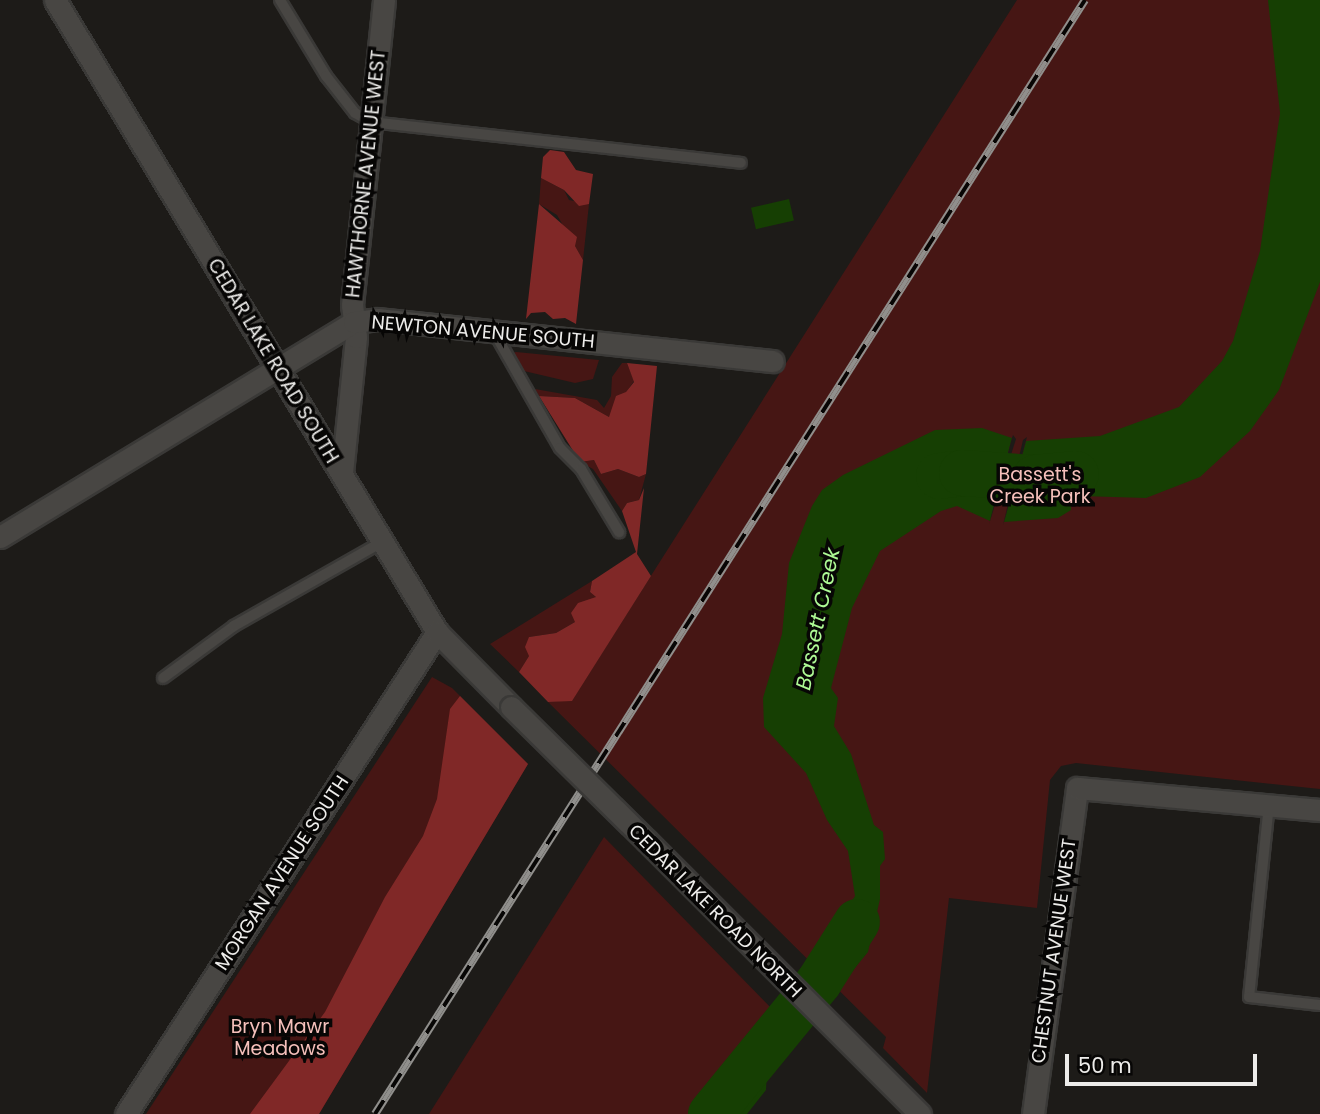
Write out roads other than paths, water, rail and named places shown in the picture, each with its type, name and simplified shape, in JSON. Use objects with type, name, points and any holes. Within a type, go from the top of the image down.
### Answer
[{"type":"street","name":"CEDAR LAKE ROAD SOUTH","points":[[55,0],[437,632],[511,707]]},
{"type":"street","name":"HAWTHORNE AVENUE WEST","points":[[342,473],[354,322],[352,305],[384,0]]},
{"type":"street","name":"NEWTON AVENUE SOUTH","points":[[0,537],[354,322],[377,319],[773,361]]},
{"type":"street","name":"MORGAN AVENUE SOUTH","points":[[126,1114],[437,632]]},
{"type":"street","name":"CEDAR LAKE ROAD NORTH","points":[[511,707],[920,1114]]},
{"type":"street","name":"CHESTNUT AVENUE WEST","points":[[1032,1114],[1077,788],[1269,804]]},
{"type":"street","points":[[1269,804],[1320,810]]},
{"type":"lane","points":[[280,0],[326,76],[355,113],[371,122],[741,163]]},
{"type":"lane","points":[[494,332],[560,448],[581,469],[618,531]]},
{"type":"lane","points":[[163,678],[234,625],[382,542]]},
{"type":"lane","points":[[1269,804],[1249,997],[1320,1005]]},
{"type":"water","points":[[1268,0],[1320,0],[1320,282],[1279,390],[1250,431],[1200,477],[1146,498],[1081,496],[1071,502],[1071,510],[1058,518],[1004,522],[1026,441],[1100,436],[1179,407],[1222,361],[1233,341],[1260,251],[1280,113]]},
{"type":"water","points":[[789,199],[794,220],[756,229],[751,208]]},
{"type":"water","points":[[982,428],[1012,438],[990,521],[957,506],[941,511],[880,551],[852,608],[831,688],[838,698],[834,726],[851,754],[874,825],[883,832],[885,859],[880,866],[880,899],[868,952],[837,990],[812,964],[855,896],[848,851],[827,820],[806,773],[764,727],[763,698],[782,634],[789,563],[812,506],[822,490],[843,475],[935,430]]},
{"type":"water","points":[[771,1007],[801,1037],[767,1071],[766,1090],[747,1114],[694,1114]]},
{"type":"waterway","name":"Bassett Creek","points":[[939,476],[962,473],[1035,478],[1076,474]]},
{"type":"waterway","name":"Bassett Creek","points":[[711,1114],[819,982],[857,922]]},
{"type":"railway","points":[[375,1114],[1085,0]]},
{"type":"park label","name":"Bassett's Creek Park","points":[[1040,486]]},
{"type":"park label","name":"Bryn Mawr Meadows","points":[[280,1038]]}]
